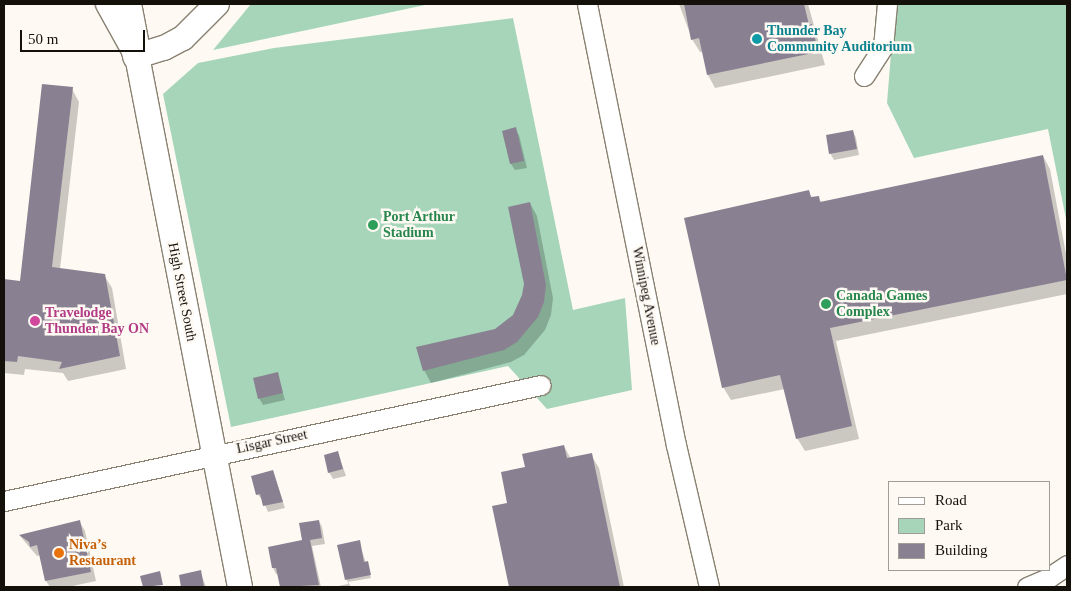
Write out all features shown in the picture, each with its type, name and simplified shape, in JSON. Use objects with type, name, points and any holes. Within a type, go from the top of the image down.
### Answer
[{"type":"main road","points":[[127,4],[137,56]]},
{"type":"street","name":"High Street South","points":[[108,4],[137,56],[240,587]]},
{"type":"street","points":[[137,56],[164,48],[183,38],[217,4]]},
{"type":"street","name":"Winnipeg Avenue","points":[[587,4],[676,445],[709,587]]},
{"type":"street","points":[[864,76],[883,47],[887,4]]},
{"type":"street","name":"Lisgar Street","points":[[4,501],[541,385]]},
{"type":"street","points":[[1026,587],[1048,578],[1067,565]]},
{"type":"green space","points":[[251,4],[430,4],[213,50]]},
{"type":"green space","points":[[895,4],[1067,4],[1067,224],[1048,129],[914,158],[887,103]]},
{"type":"green space","name":"Port Arthur Stadium","points":[[513,18],[573,310],[625,298],[632,390],[547,409],[508,366],[231,427],[163,94],[198,63],[274,48]]},
{"type":"building","name":"Thunder Bay Community Auditorium","points":[[684,4],[804,4],[809,25],[812,24],[818,52],[707,75],[699,38],[691,40]]},
{"type":"building","points":[[42,84],[73,87],[52,267],[105,274],[120,356],[59,369],[62,362],[18,356],[17,362],[4,361],[4,279],[20,281]]},
{"type":"building","points":[[516,127],[524,161],[510,164],[502,131]]},
{"type":"building","points":[[853,130],[857,149],[829,154],[826,135]]},
{"type":"building","name":"Canada Games Complex","points":[[1043,155],[1067,280],[830,328],[852,426],[796,439],[780,375],[722,388],[684,218],[809,190],[811,197],[819,196],[820,202]]},
{"type":"building","points":[[530,202],[546,285],[544,302],[538,317],[517,342],[504,350],[423,371],[416,347],[495,329],[513,315],[522,295],[524,284],[508,207]]},
{"type":"building","points":[[278,372],[283,393],[258,399],[253,378]]},
{"type":"building","points":[[564,445],[567,458],[592,453],[620,587],[509,587],[492,506],[507,503],[501,472],[525,467],[522,454]]},
{"type":"building","points":[[338,451],[343,469],[328,473],[324,455]]},
{"type":"building","points":[[273,470],[283,502],[263,506],[260,494],[256,495],[251,476]]},
{"type":"building","points":[[80,520],[91,572],[45,581],[37,545],[30,547],[29,542],[19,535]]},
{"type":"building","points":[[319,520],[322,538],[310,540],[319,585],[280,587],[276,568],[272,568],[268,547],[302,540],[299,523]]},
{"type":"building","points":[[360,540],[364,562],[368,561],[371,575],[345,580],[337,545]]},
{"type":"building","points":[[201,570],[204,587],[181,587],[179,575]]},
{"type":"building","points":[[160,571],[163,585],[143,587],[140,576]]},
{"type":"place","name":"Thunder Bay Community Auditorium","points":[[757,39]]},
{"type":"place","name":"Port Arthur Stadium","points":[[373,225]]},
{"type":"place","name":"Canada Games Complex","points":[[826,304]]},
{"type":"place","name":"Travelodge Thunder Bay ON","points":[[35,321]]},
{"type":"place","name":"Niva’s Restaurant","points":[[59,553]]}]
